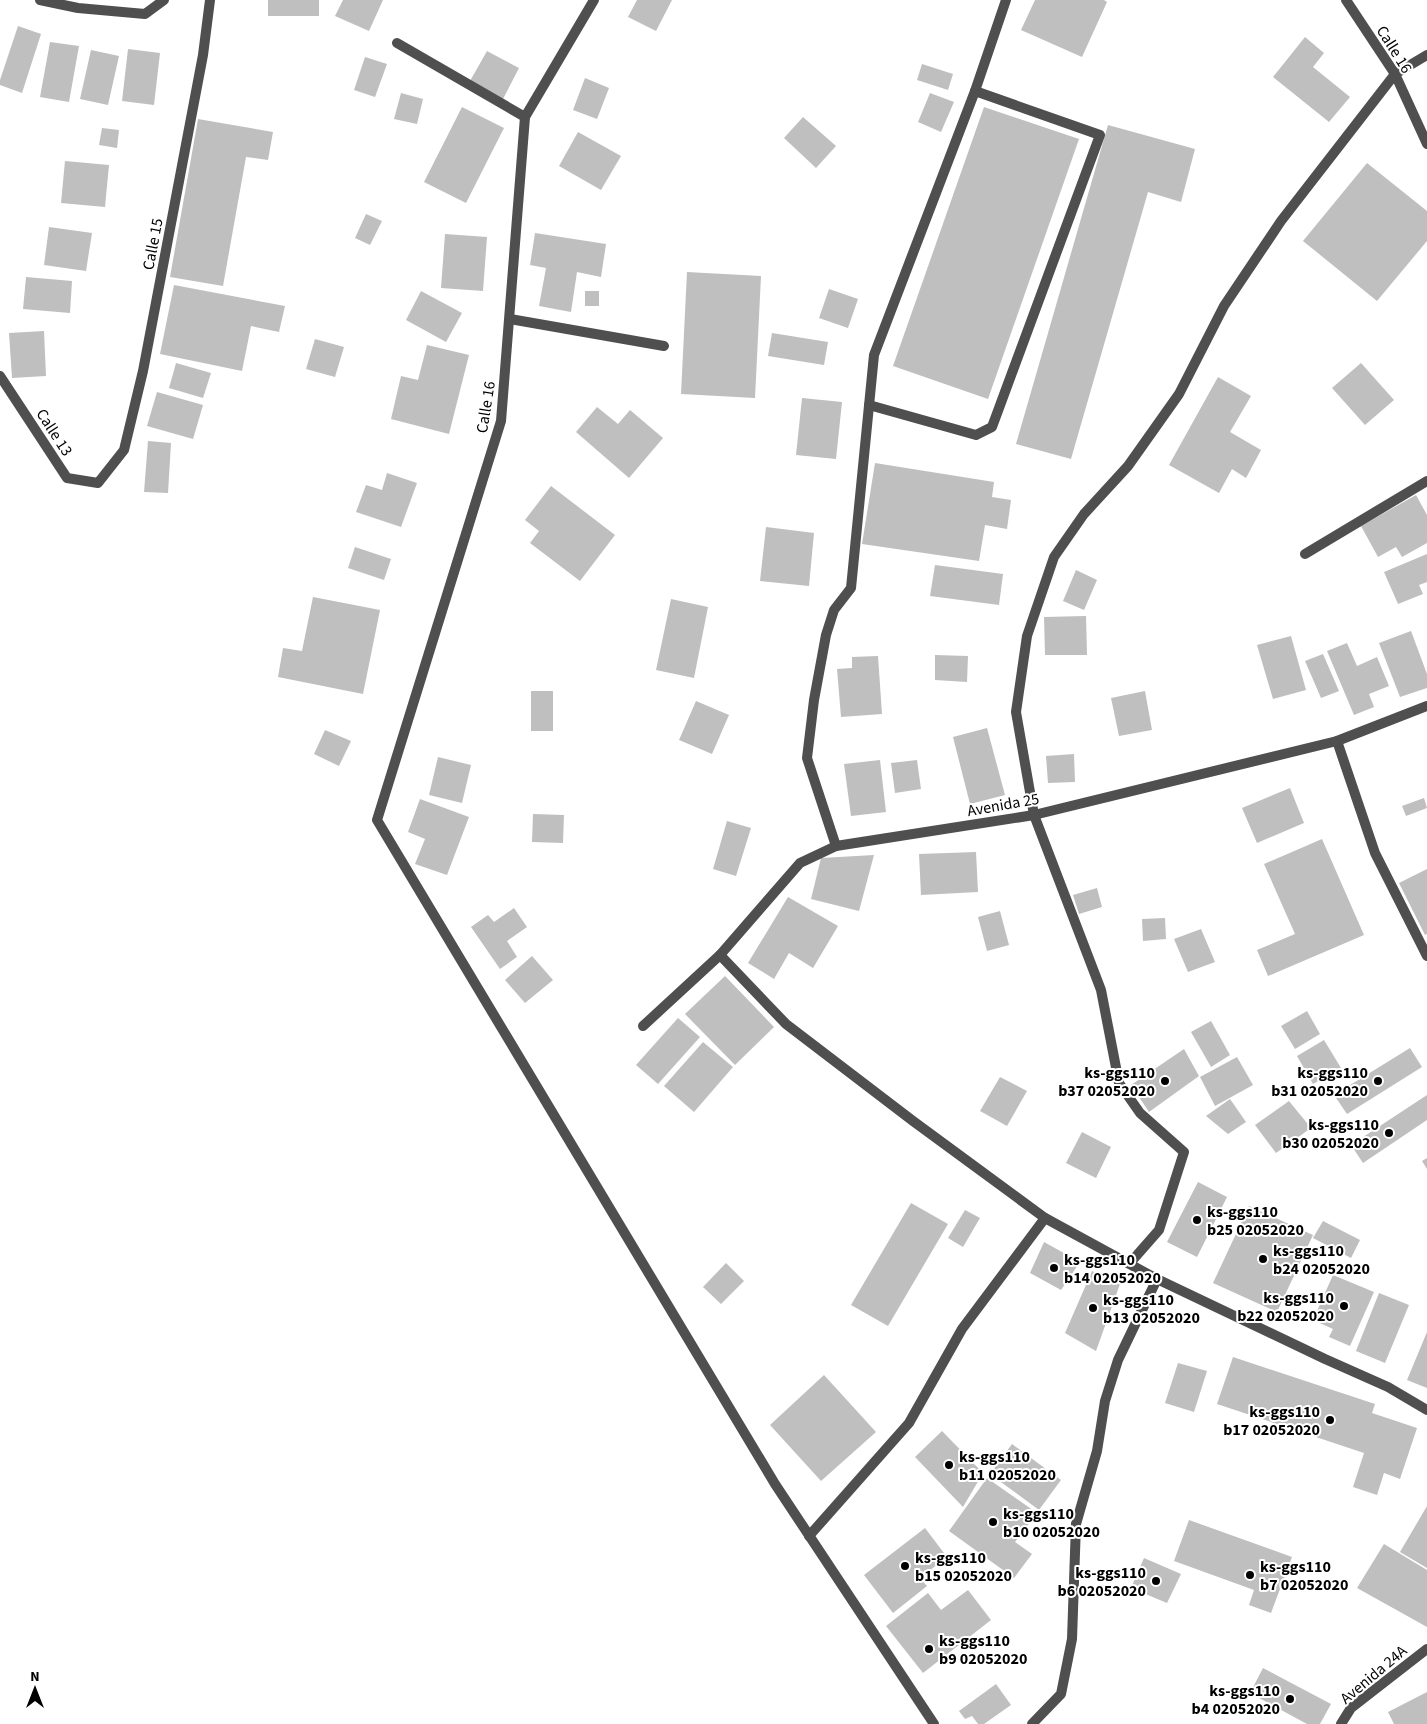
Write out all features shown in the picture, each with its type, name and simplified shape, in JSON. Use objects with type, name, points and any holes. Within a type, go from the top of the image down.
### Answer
[{"type":"street","points":[[40,0],[78,8],[146,14],[164,0]]},
{"type":"street","name":"Calle 15","points":[[98,483],[124,450],[143,371],[203,55],[210,0]]},
{"type":"street","name":"Calle 16","points":[[594,0],[525,116],[501,421],[377,820],[775,1484],[809,1536]]},
{"type":"street","points":[[836,846],[808,758],[814,700],[826,635],[834,610],[851,588],[874,355],[975,91],[1006,0]]},
{"type":"street","name":"Calle 16","points":[[1346,0],[1395,74],[1427,144]]},
{"type":"street","points":[[397,43],[525,116]]},
{"type":"street","points":[[1130,1264],[1159,1230],[1184,1152],[1140,1113],[1120,1083],[1101,990],[1034,815],[1016,712],[1027,636],[1054,557],[1084,514],[1128,466],[1179,394],[1224,306],[1281,222],[1395,74],[1427,54]]},
{"type":"street","points":[[869,406],[976,435],[992,427],[1100,135],[975,91]]},
{"type":"street","points":[[510,319],[664,346]]},
{"type":"street","name":"Calle 13","points":[[0,376],[67,478],[98,483]]},
{"type":"street","points":[[1305,554],[1427,481]]},
{"type":"street","name":"Avenida 25","points":[[643,1026],[720,955],[800,863],[836,846],[1034,815],[1337,741],[1427,706]]},
{"type":"street","points":[[1337,741],[1375,853],[1427,956]]},
{"type":"street","points":[[720,955],[786,1024],[1045,1218],[1158,1279],[1388,1387],[1427,1410]]},
{"type":"street","points":[[934,1724],[809,1536],[908,1423],[962,1328],[1045,1218]]},
{"type":"street","points":[[1032,1724],[1061,1694],[1072,1638],[1076,1524],[1097,1451],[1106,1401],[1118,1360],[1158,1279]]},
{"type":"street","name":"Avenida 24A","points":[[1341,1724],[1351,1708],[1427,1648]]},
{"type":"building","points":[[268,0],[319,0],[319,16],[268,16]]},
{"type":"building","points":[[343,0],[383,0],[369,31],[335,16]]},
{"type":"building","points":[[637,0],[672,0],[656,31],[628,17]]},
{"type":"building","points":[[1035,0],[1104,0],[1107,2],[1082,57],[1021,30]]},
{"type":"building","points":[[18,26],[41,34],[22,93],[0,85]]},
{"type":"building","points":[[1305,37],[1324,53],[1313,67],[1350,97],[1329,122],[1273,77]]},
{"type":"building","points":[[50,42],[79,46],[69,102],[40,97]]},
{"type":"building","points":[[128,49],[160,53],[154,105],[122,101]]},
{"type":"building","points":[[91,50],[119,56],[108,105],[80,99]]},
{"type":"building","points":[[487,51],[519,68],[503,99],[470,81]]},
{"type":"building","points":[[365,57],[387,64],[375,97],[354,90]]},
{"type":"building","points":[[922,64],[953,74],[948,90],[917,80]]},
{"type":"building","points":[[585,78],[609,88],[597,119],[573,110]]},
{"type":"building","points":[[401,93],[423,99],[417,124],[394,119]]},
{"type":"building","points":[[930,93],[954,102],[941,132],[918,122]]},
{"type":"building","points":[[462,107],[504,128],[466,203],[424,182]]},
{"type":"building","points":[[984,107],[1079,139],[988,399],[893,366]]},
{"type":"building","points":[[803,117],[836,146],[816,168],[784,138]]},
{"type":"building","points":[[198,119],[273,132],[268,160],[246,157],[223,286],[170,277]]},
{"type":"building","points":[[1108,125],[1195,149],[1181,202],[1148,192],[1071,459],[1016,444]]},
{"type":"building","points":[[102,128],[119,130],[117,148],[99,145]]},
{"type":"building","points":[[578,132],[621,156],[601,190],[559,166]]},
{"type":"building","points":[[65,161],[109,165],[105,207],[61,203]]},
{"type":"building","points":[[1367,163],[1427,211],[1427,241],[1377,301],[1303,241]]},
{"type":"building","points":[[366,214],[382,221],[370,245],[355,238]]},
{"type":"building","points":[[49,227],[92,233],[86,271],[44,265]]},
{"type":"building","points":[[535,233],[606,244],[601,277],[577,272],[571,312],[539,306],[546,268],[530,265]]},
{"type":"building","points":[[445,234],[487,237],[483,291],[441,288]]},
{"type":"building","points":[[687,272],[761,276],[755,398],[681,394]]},
{"type":"building","points":[[26,277],[72,281],[70,313],[23,309]]},
{"type":"building","points":[[174,285],[285,306],[279,332],[251,326],[242,371],[160,354]]},
{"type":"building","points":[[829,289],[858,299],[848,328],[819,318]]},
{"type":"building","points":[[421,291],[462,313],[446,342],[406,320]]},
{"type":"building","points":[[585,291],[599,291],[599,306],[585,306]]},
{"type":"building","points":[[44,331],[46,376],[12,378],[9,333]]},
{"type":"building","points":[[772,333],[828,342],[824,365],[768,356]]},
{"type":"building","points":[[315,339],[344,347],[335,377],[306,369]]},
{"type":"building","points":[[427,345],[469,355],[449,434],[391,419],[401,376],[418,380]]},
{"type":"building","points":[[176,363],[211,373],[203,398],[169,388]]},
{"type":"building","points":[[1361,363],[1394,400],[1365,425],[1332,388]]},
{"type":"building","points":[[1218,377],[1251,396],[1230,432],[1261,450],[1246,478],[1232,469],[1219,493],[1169,465]]},
{"type":"building","points":[[157,392],[203,405],[193,439],[147,426]]},
{"type":"building","points":[[802,398],[842,402],[836,459],[796,455]]},
{"type":"building","points":[[597,407],[618,424],[630,410],[663,438],[629,478],[576,432]]},
{"type":"building","points":[[148,441],[171,443],[168,493],[144,492]]},
{"type":"building","points":[[875,463],[994,482],[992,497],[1011,500],[1007,529],[985,525],[979,561],[862,544]]},
{"type":"building","points":[[387,473],[417,483],[401,527],[356,512],[366,485],[382,490]]},
{"type":"building","points":[[551,486],[615,535],[580,581],[530,543],[539,531],[525,520]]},
{"type":"building","points":[[1416,495],[1427,515],[1427,543],[1402,557],[1396,547],[1378,557],[1361,526]]},
{"type":"building","points":[[766,527],[814,533],[809,586],[760,581]]},
{"type":"building","points":[[355,547],[391,559],[384,580],[348,568]]},
{"type":"building","points":[[1427,554],[1427,582],[1419,585],[1423,594],[1398,604],[1384,572]]},
{"type":"building","points":[[935,565],[1003,574],[999,605],[930,596]]},
{"type":"building","points":[[1076,570],[1097,580],[1084,610],[1063,601]]},
{"type":"building","points":[[313,597],[380,610],[363,694],[278,677],[283,648],[302,651]]},
{"type":"building","points":[[671,599],[708,607],[694,678],[656,670]]},
{"type":"building","points":[[1086,616],[1087,655],[1045,655],[1044,617]]},
{"type":"building","points":[[1411,631],[1427,674],[1427,688],[1400,697],[1379,643]]},
{"type":"building","points":[[1291,636],[1306,690],[1273,699],[1257,645]]},
{"type":"building","points":[[1347,643],[1357,666],[1377,657],[1389,686],[1369,694],[1374,707],[1354,715],[1327,651]]},
{"type":"building","points":[[1323,654],[1339,691],[1321,698],[1305,661]]},
{"type":"building","points":[[935,655],[968,656],[967,682],[935,680]]},
{"type":"building","points":[[878,656],[882,714],[841,717],[837,669],[852,668],[852,657]]},
{"type":"building","points":[[531,691],[553,691],[553,731],[531,731]]},
{"type":"building","points":[[1145,691],[1152,730],[1119,736],[1111,698]]},
{"type":"building","points":[[696,701],[729,715],[712,754],[679,740]]},
{"type":"building","points":[[987,728],[1005,795],[970,804],[953,737]]},
{"type":"building","points":[[325,730],[351,741],[339,766],[314,754]]},
{"type":"building","points":[[1074,754],[1075,782],[1048,783],[1046,756]]},
{"type":"building","points":[[438,757],[471,765],[462,803],[429,795]]},
{"type":"building","points":[[880,760],[886,812],[851,816],[844,764]]},
{"type":"building","points":[[917,760],[921,789],[895,793],[891,763]]},
{"type":"building","points":[[1290,788],[1304,823],[1257,843],[1242,808]]},
{"type":"building","points":[[1424,798],[1427,808],[1406,816],[1402,806]]},
{"type":"building","points":[[420,799],[469,817],[447,875],[415,864],[425,839],[408,832]]},
{"type":"building","points":[[533,814],[564,815],[563,843],[532,842]]},
{"type":"building","points":[[727,821],[751,828],[736,876],[713,869]]},
{"type":"building","points":[[1322,839],[1364,935],[1268,976],[1257,950],[1295,934],[1264,864]]},
{"type":"building","points":[[976,852],[978,892],[921,895],[919,854]]},
{"type":"building","points":[[874,855],[859,911],[811,899],[821,858]]},
{"type":"building","points":[[1427,869],[1427,934],[1425,935],[1399,883]]},
{"type":"building","points":[[1097,888],[1102,907],[1079,914],[1073,895]]},
{"type":"building","points":[[788,897],[838,926],[813,968],[789,953],[774,979],[748,963]]},
{"type":"building","points":[[514,908],[527,927],[507,941],[517,957],[500,969],[471,927],[488,915],[494,922]]},
{"type":"building","points":[[1000,911],[1009,945],[987,951],[978,917]]},
{"type":"building","points":[[1165,918],[1166,939],[1143,941],[1142,919]]},
{"type":"building","points":[[1201,929],[1215,962],[1188,972],[1174,939]]},
{"type":"building","points":[[532,956],[553,980],[525,1003],[505,980]]},
{"type":"building","points":[[725,976],[774,1027],[735,1065],[685,1014]]},
{"type":"building","points":[[1307,1011],[1320,1034],[1295,1049],[1281,1026]]},
{"type":"building","points":[[678,1018],[700,1037],[658,1084],[636,1065]]},
{"type":"building","points":[[1211,1021],[1230,1055],[1211,1067],[1191,1032]]},
{"type":"building","points":[[1324,1040],[1341,1068],[1313,1084],[1297,1056]]},
{"type":"building","points":[[703,1042],[733,1067],[694,1112],[664,1086]]},
{"type":"building","name":"ks-ggs110 b31 02052020","points":[[1410,1048],[1422,1067],[1347,1114],[1334,1095]]},
{"type":"building","name":"ks-ggs110 b37 02052020","points":[[1184,1049],[1199,1076],[1149,1112],[1131,1085]]},
{"type":"building","points":[[1237,1057],[1253,1085],[1215,1106],[1200,1077]]},
{"type":"building","points":[[1000,1077],[1027,1091],[1007,1126],[980,1111]]},
{"type":"building","name":"ks-ggs110 b30 02052020","points":[[1427,1095],[1427,1120],[1363,1163],[1351,1145]]},
{"type":"building","points":[[1230,1099],[1246,1122],[1228,1134],[1206,1116]]},
{"type":"building","points":[[1289,1101],[1311,1128],[1276,1153],[1255,1125]]},
{"type":"building","points":[[1082,1132],[1111,1147],[1096,1178],[1066,1163]]},
{"type":"building","points":[[1427,1158],[1427,1169],[1422,1161]]},
{"type":"building","name":"ks-ggs110 b25 02052020","points":[[1198,1182],[1227,1197],[1197,1257],[1167,1242]]},
{"type":"building","points":[[911,1203],[948,1224],[888,1326],[851,1305]]},
{"type":"building","name":"ks-ggs110 b24 02052020","points":[[1249,1206],[1313,1235],[1277,1312],[1213,1283]]},
{"type":"building","points":[[965,1210],[980,1218],[963,1247],[948,1238]]},
{"type":"building","points":[[1323,1221],[1360,1240],[1351,1258],[1313,1238]]},
{"type":"building","name":"ks-ggs110 b14 02052020","points":[[1044,1242],[1080,1262],[1061,1290],[1030,1273]]},
{"type":"building","points":[[726,1263],[744,1281],[721,1304],[703,1287]]},
{"type":"building","name":"ks-ggs110 b13 02052020","points":[[1092,1271],[1120,1284],[1096,1351],[1065,1333]]},
{"type":"building","name":"ks-ggs110 b22 02052020","points":[[1333,1275],[1374,1292],[1350,1346],[1329,1337],[1333,1329],[1313,1320]]},
{"type":"building","points":[[1379,1293],[1409,1305],[1385,1363],[1356,1351]]},
{"type":"building","points":[[1427,1332],[1427,1388],[1407,1380]]},
{"type":"building","name":"ks-ggs110 b17 02052020","points":[[1233,1357],[1375,1404],[1372,1413],[1417,1428],[1400,1479],[1384,1473],[1377,1495],[1353,1487],[1364,1453],[1217,1404]]},
{"type":"building","points":[[1178,1363],[1207,1371],[1194,1412],[1165,1403]]},
{"type":"building","points":[[824,1375],[876,1432],[821,1481],[770,1425]]},
{"type":"building","name":"ks-ggs110 b11 02052020","points":[[942,1431],[983,1473],[963,1507],[915,1457]]},
{"type":"building","points":[[1012,1444],[1061,1480],[1039,1510],[990,1474]]},
{"type":"building","name":"ks-ggs110 b10 02052020","points":[[987,1478],[1037,1513],[1015,1542],[1032,1554],[1014,1578],[949,1531]]},
{"type":"building","points":[[1427,1506],[1427,1568],[1400,1552]]},
{"type":"building","name":"ks-ggs110 b7 02052020","points":[[1189,1520],[1292,1557],[1271,1613],[1249,1605],[1254,1590],[1174,1561]]},
{"type":"building","name":"ks-ggs110 b15 02052020","points":[[925,1528],[947,1557],[920,1578],[927,1586],[893,1613],[864,1575]]},
{"type":"building","points":[[1384,1544],[1427,1570],[1427,1627],[1357,1588]]},
{"type":"building","name":"ks-ggs110 b6 02052020","points":[[1144,1558],[1181,1574],[1167,1603],[1131,1588]]},
{"type":"building","name":"ks-ggs110 b9 02052020","points":[[968,1590],[991,1620],[923,1673],[886,1626],[928,1593],[941,1610]]},
{"type":"building","name":"ks-ggs110 b4 02052020","points":[[1263,1668],[1331,1704],[1320,1724],[1307,1724],[1250,1693]]},
{"type":"building","points":[[996,1684],[1011,1705],[984,1724],[978,1724],[972,1716],[965,1719],[959,1711]]},
{"type":"building","points":[[1427,1692],[1427,1724],[1394,1724],[1388,1712]]},
{"type":"place","name":"ks-ggs110 b37 02052020","points":[[1165,1081]]},
{"type":"place","name":"ks-ggs110 b31 02052020","points":[[1378,1081]]},
{"type":"place","name":"ks-ggs110 b30 02052020","points":[[1389,1133]]},
{"type":"place","name":"ks-ggs110 b25 02052020","points":[[1197,1220]]},
{"type":"place","name":"ks-ggs110 b24 02052020","points":[[1263,1259]]},
{"type":"place","name":"ks-ggs110 b14 02052020","points":[[1054,1268]]},
{"type":"place","name":"ks-ggs110 b22 02052020","points":[[1344,1306]]},
{"type":"place","name":"ks-ggs110 b13 02052020","points":[[1093,1308]]},
{"type":"place","name":"ks-ggs110 b17 02052020","points":[[1330,1420]]},
{"type":"place","name":"ks-ggs110 b11 02052020","points":[[949,1465]]},
{"type":"place","name":"ks-ggs110 b10 02052020","points":[[993,1522]]},
{"type":"place","name":"ks-ggs110 b15 02052020","points":[[905,1566]]},
{"type":"place","name":"ks-ggs110 b7 02052020","points":[[1250,1575]]},
{"type":"place","name":"ks-ggs110 b6 02052020","points":[[1156,1581]]},
{"type":"place","name":"ks-ggs110 b9 02052020","points":[[929,1649]]},
{"type":"place","name":"ks-ggs110 b4 02052020","points":[[1290,1699]]}]
